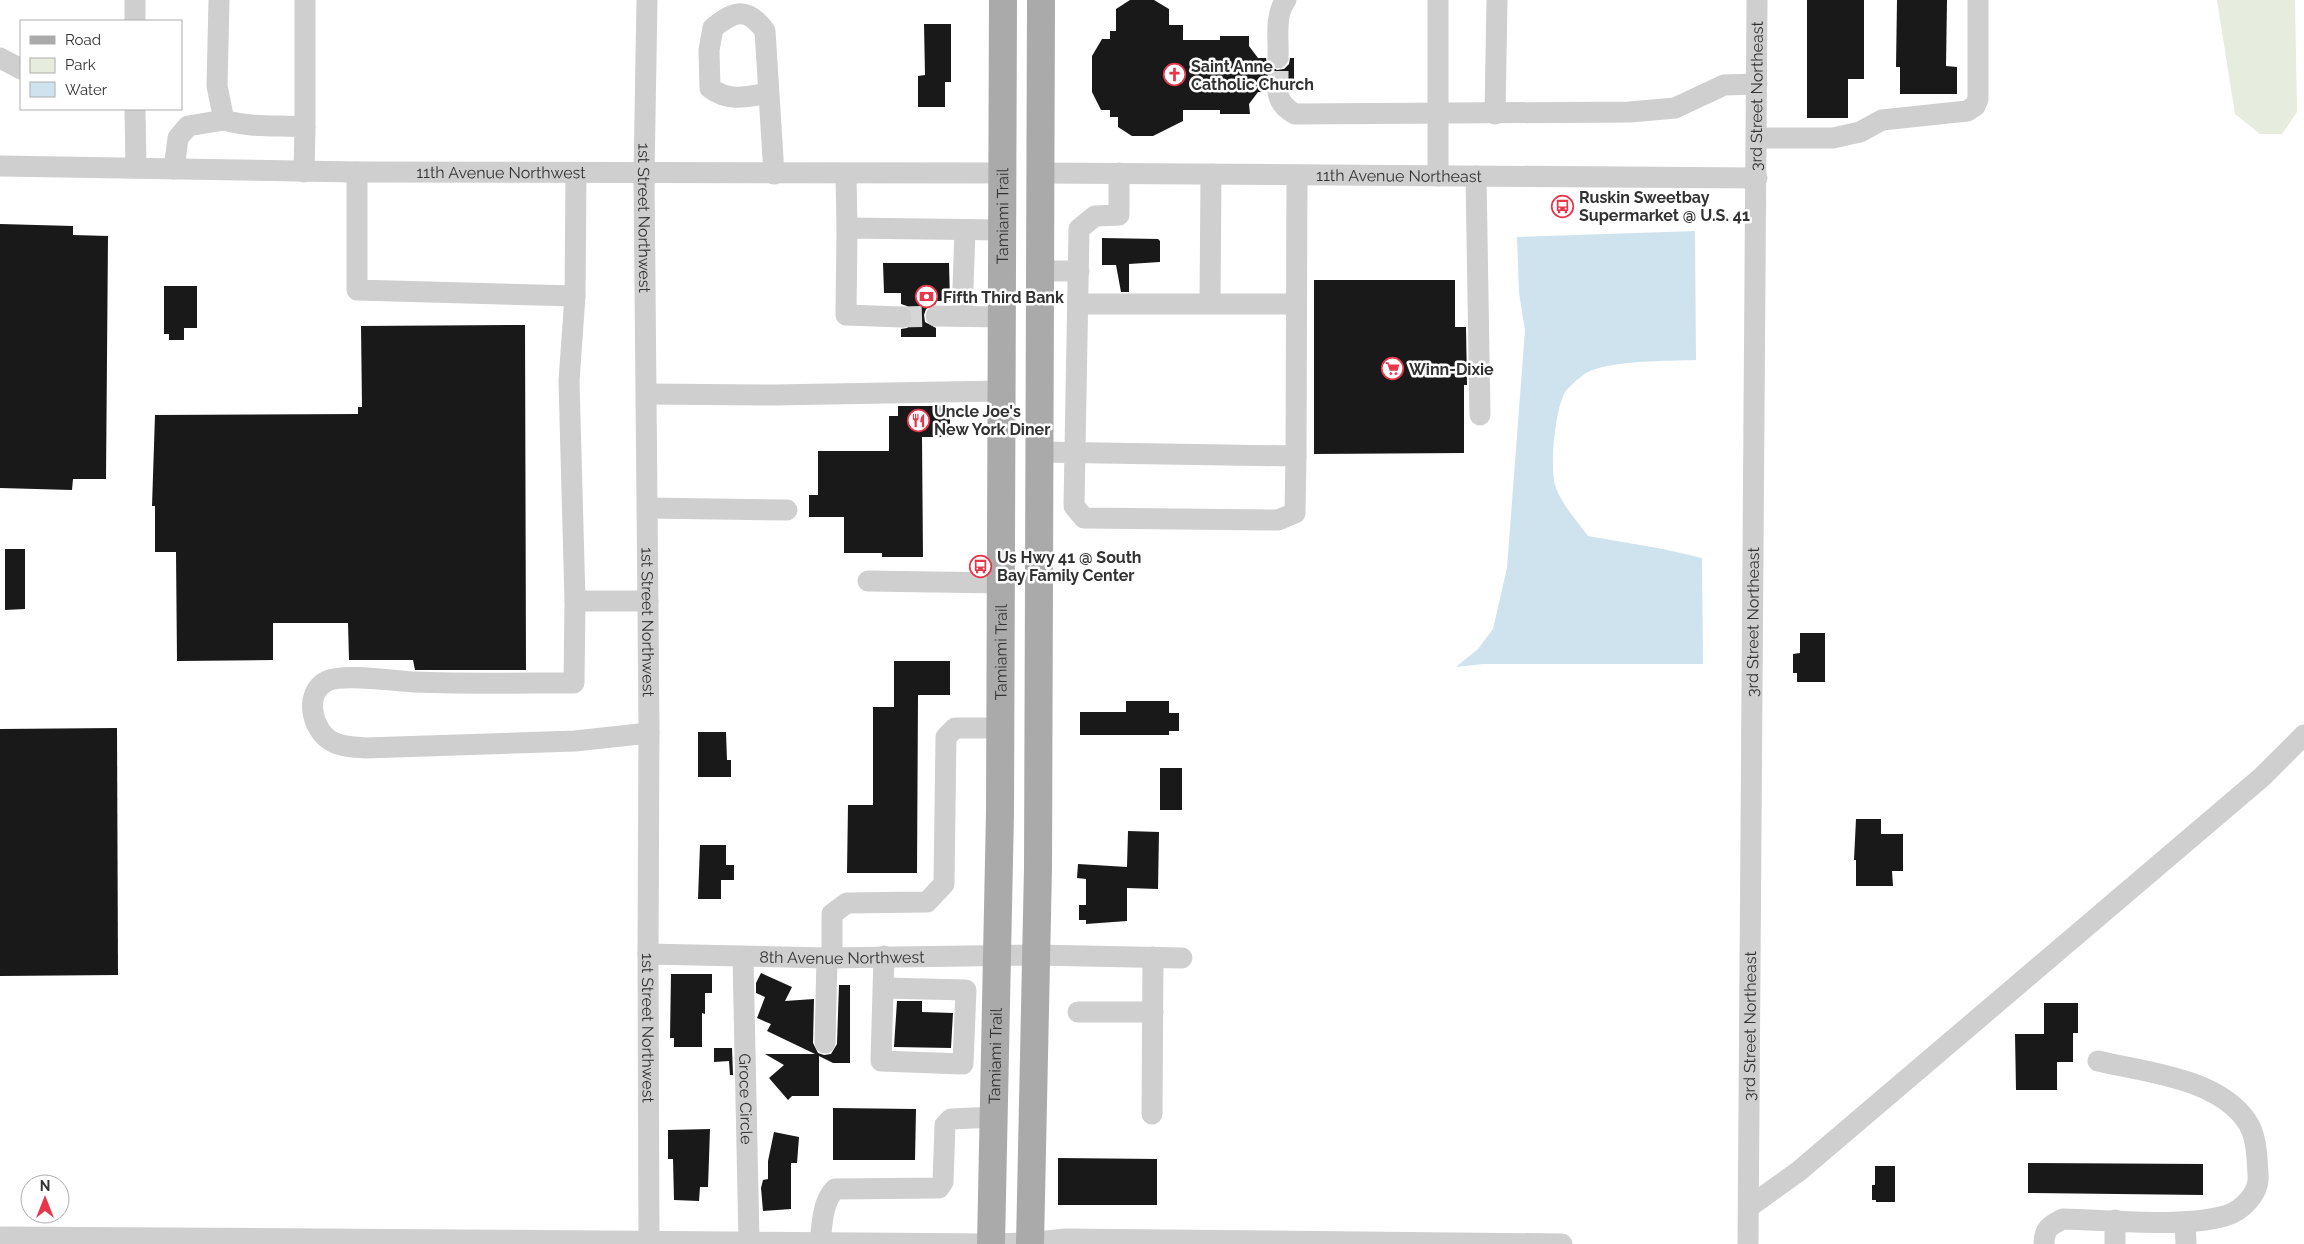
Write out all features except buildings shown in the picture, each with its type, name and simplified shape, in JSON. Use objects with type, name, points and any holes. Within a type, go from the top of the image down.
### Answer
[{"type":"main road","name":"Tamiami Trail","points":[[992,1244],[998,955],[1000,728],[1002,0]]},
{"type":"main road","points":[[1030,1244],[1036,955],[1041,0]]},
{"type":"main road","points":[[1003,75],[1019,100],[1021,148],[1032,168],[1040,173]]},
{"type":"main road","points":[[1003,173],[1014,177],[1020,183],[1025,203],[1040,219]]},
{"type":"street","points":[[135,0],[135,20]]},
{"type":"street","points":[[219,0],[217,86],[224,120]]},
{"type":"street","points":[[304,172],[305,0]]},
{"type":"street","name":"1st Street Northwest","points":[[647,0],[644,174],[650,732],[648,954],[649,1242]]},
{"type":"street","points":[[1278,58],[1280,10],[1286,0]]},
{"type":"street","points":[[1438,0],[1438,176]]},
{"type":"street","points":[[1496,114],[1497,0]]},
{"type":"street","name":"3rd Street Northeast","points":[[1748,1244],[1757,0]]},
{"type":"street","points":[[1756,138],[1833,138],[1860,132],[1882,120],[1966,111],[1975,106],[1978,99],[1978,0]]},
{"type":"street","points":[[0,58],[20,68]]},
{"type":"street","points":[[1278,92],[1278,97],[1286,109],[1295,114],[1438,115],[1630,112],[1675,108],[1724,85],[1757,84]]},
{"type":"street","points":[[768,93],[774,174]]},
{"type":"street","points":[[135,110],[136,168]]},
{"type":"street","points":[[174,169],[178,138],[188,126],[224,120],[242,125],[305,127]]},
{"type":"street","name":"11th Avenue Northwest","points":[[0,166],[304,172],[576,174],[1003,173]]},
{"type":"street","points":[[357,172],[357,290],[575,296]]},
{"type":"street","name":"11th Avenue Northeast","points":[[1040,173],[1756,178]]},
{"type":"street","points":[[1119,173],[1119,215],[1095,216],[1079,229],[1074,506],[1084,518],[1278,520],[1296,513],[1297,175]]},
{"type":"street","points":[[576,174],[575,296],[569,380],[575,600],[574,683],[415,682],[340,678],[327,681],[317,689],[313,698],[316,724],[330,740],[338,744],[365,748],[576,740],[650,732]]},
{"type":"street","points":[[846,174],[846,315],[901,317]]},
{"type":"street","points":[[1210,303],[1211,174]]},
{"type":"street","points":[[1476,176],[1480,415]]},
{"type":"street","points":[[846,228],[1002,230]]},
{"type":"street","points":[[962,316],[965,230]]},
{"type":"street","points":[[1040,271],[1079,271]]},
{"type":"street","points":[[1078,304],[1296,304]]},
{"type":"street","points":[[936,316],[1002,317]]},
{"type":"street","points":[[647,394],[773,395],[1002,391]]},
{"type":"street","points":[[1039,452],[1296,456]]},
{"type":"street","points":[[648,508],[787,510]]},
{"type":"street","points":[[868,581],[1000,583]]},
{"type":"street","points":[[575,600],[648,601]]},
{"type":"street","points":[[825,1043],[832,914],[847,902],[927,902],[944,884],[946,737],[955,728],[1000,728]]},
{"type":"street","points":[[1749,1208],[1799,1171],[1934,1057],[2255,783],[2304,735]]},
{"type":"street","name":"8th Avenue Northwest","points":[[648,954],[830,958],[998,955],[1182,958]]},
{"type":"street","points":[[884,956],[881,1061],[963,1064],[966,990],[884,988]]},
{"type":"street","name":"Groce Circle","points":[[743,957],[749,1241]]},
{"type":"street","points":[[1152,1114],[1153,957]]},
{"type":"street","points":[[1078,1012],[1153,1012]]},
{"type":"street","points":[[964,1029],[996,1029]]},
{"type":"street","points":[[2044,1244],[2044,1233],[2051,1224],[2063,1219],[2185,1222],[2226,1216],[2245,1206],[2259,1178],[2257,1149],[2247,1120],[2224,1099],[2191,1082],[2098,1061]]},
{"type":"street","points":[[820,1243],[826,1205],[829,1195],[835,1189],[939,1188],[943,1182],[945,1125],[951,1119],[995,1117]]},
{"type":"street","points":[[2115,1220],[2115,1244]]},
{"type":"street","points":[[2185,1222],[2186,1244]]},
{"type":"street","points":[[0,1237],[305,1242],[749,1241],[1030,1244],[1065,1239],[1084,1242],[1562,1244]]},
{"type":"green space","points":[[2217,0],[2295,0],[2297,112],[2282,134],[2260,134],[2235,114]]},
{"type":"water","points":[[1695,231],[1696,360],[1624,363],[1596,369],[1583,375],[1564,394],[1561,403],[1554,441],[1553,468],[1556,488],[1562,501],[1588,536],[1702,558],[1703,664],[1483,664],[1456,667],[1478,649],[1493,629],[1507,568],[1525,330],[1519,293],[1517,237]]},
{"type":"tunnel","points":[[1278,58],[1278,92]]},
{"type":"tunnel","points":[[901,317],[936,316]]},
{"type":"place","name":"Saint Anne Catholic Church","points":[[1175,75]]},
{"type":"place","name":"Ruskin Sweetbay Supermarket @ U.S. 41","points":[[1563,206]]},
{"type":"place","name":"Fifth Third Bank","points":[[927,297]]},
{"type":"place","name":"Winn-Dixie","points":[[1393,369]]},
{"type":"place","name":"Uncle Joe's New York Diner","points":[[918,420]]},
{"type":"place","name":"Us Hwy 41 @ South Bay Family Center","points":[[981,566]]}]
